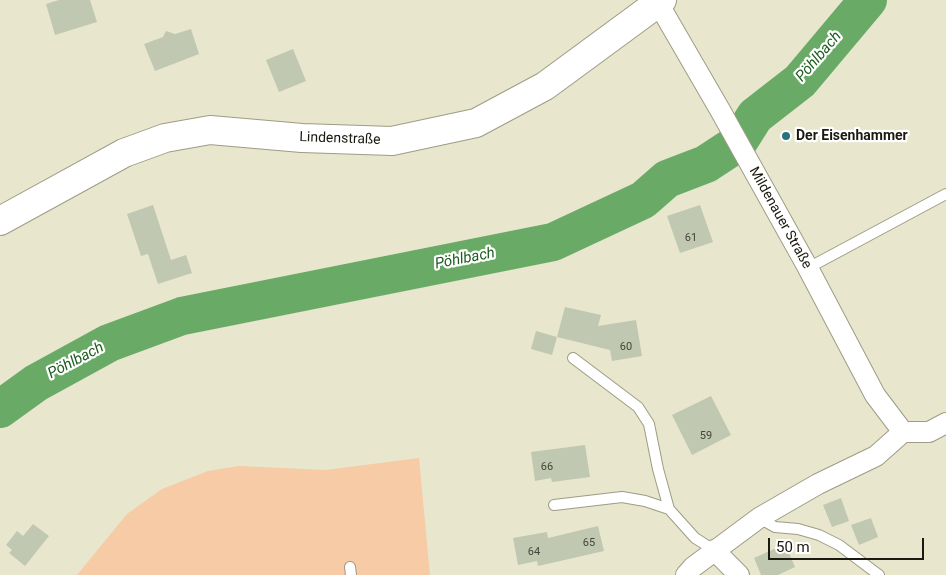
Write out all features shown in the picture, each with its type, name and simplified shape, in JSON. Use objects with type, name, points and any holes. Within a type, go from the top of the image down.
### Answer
[{"type":"main road","name":"Lindenstraße","points":[[0,221],[124,153],[166,138],[210,130],[302,138],[392,141],[476,122],[545,86],[660,2]]},
{"type":"street","name":"Mildenauer Straße","points":[[660,2],[808,268],[875,395],[904,432]]},
{"type":"street","points":[[686,575],[714,550],[759,518],[818,484],[876,456],[904,432],[929,432],[946,423]]},
{"type":"street","points":[[714,550],[739,575]]},
{"type":"lane","points":[[808,268],[946,194]]},
{"type":"lane","points":[[573,358],[638,407],[649,424],[658,469],[669,509],[695,538],[714,550]]},
{"type":"lane","points":[[554,505],[622,497],[646,501],[669,509]]},
{"type":"lane","points":[[759,518],[775,527],[798,529],[818,534],[839,545],[879,575]]},
{"type":"shaded area","points":[[419,458],[430,575],[77,575],[127,514],[162,489],[208,471],[239,466],[326,470]]},
{"type":"building","points":[[59,0],[90,0],[97,22],[55,35],[46,4]]},
{"type":"building","points":[[191,29],[199,54],[155,71],[144,44],[163,37],[166,31],[175,34]]},
{"type":"building","points":[[293,49],[306,81],[279,92],[266,60]]},
{"type":"building","points":[[153,205],[171,260],[186,255],[192,273],[158,284],[148,254],[141,256],[127,214]]},
{"type":"building","points":[[700,205],[713,242],[680,253],[667,216]]},
{"type":"building","points":[[565,307],[601,315],[598,326],[636,320],[642,356],[612,361],[610,350],[557,337]]},
{"type":"building","points":[[536,331],[557,337],[552,355],[531,349]]},
{"type":"building","points":[[711,396],[731,435],[692,455],[672,415]]},
{"type":"building","points":[[585,445],[590,477],[552,482],[551,478],[535,481],[531,452]]},
{"type":"building","points":[[841,498],[849,521],[832,527],[823,505]]},
{"type":"building","points":[[871,518],[878,537],[859,545],[851,525]]},
{"type":"building","points":[[33,524],[49,536],[25,566],[9,553],[12,550],[6,545],[17,531],[23,536]]},
{"type":"building","points":[[598,526],[604,551],[538,566],[537,561],[518,565],[513,538],[547,532],[548,538]]},
{"type":"building","points":[[785,544],[795,567],[778,575],[761,575],[754,558]]},
{"type":"waterway","name":"Pöhlbach","points":[[0,409],[36,383],[109,343],[182,316],[553,242],[643,200],[667,179],[706,164],[738,143],[755,116],[800,81],[868,0]]},
{"type":"place","name":"Der Eisenhammer","points":[[786,136]]}]
